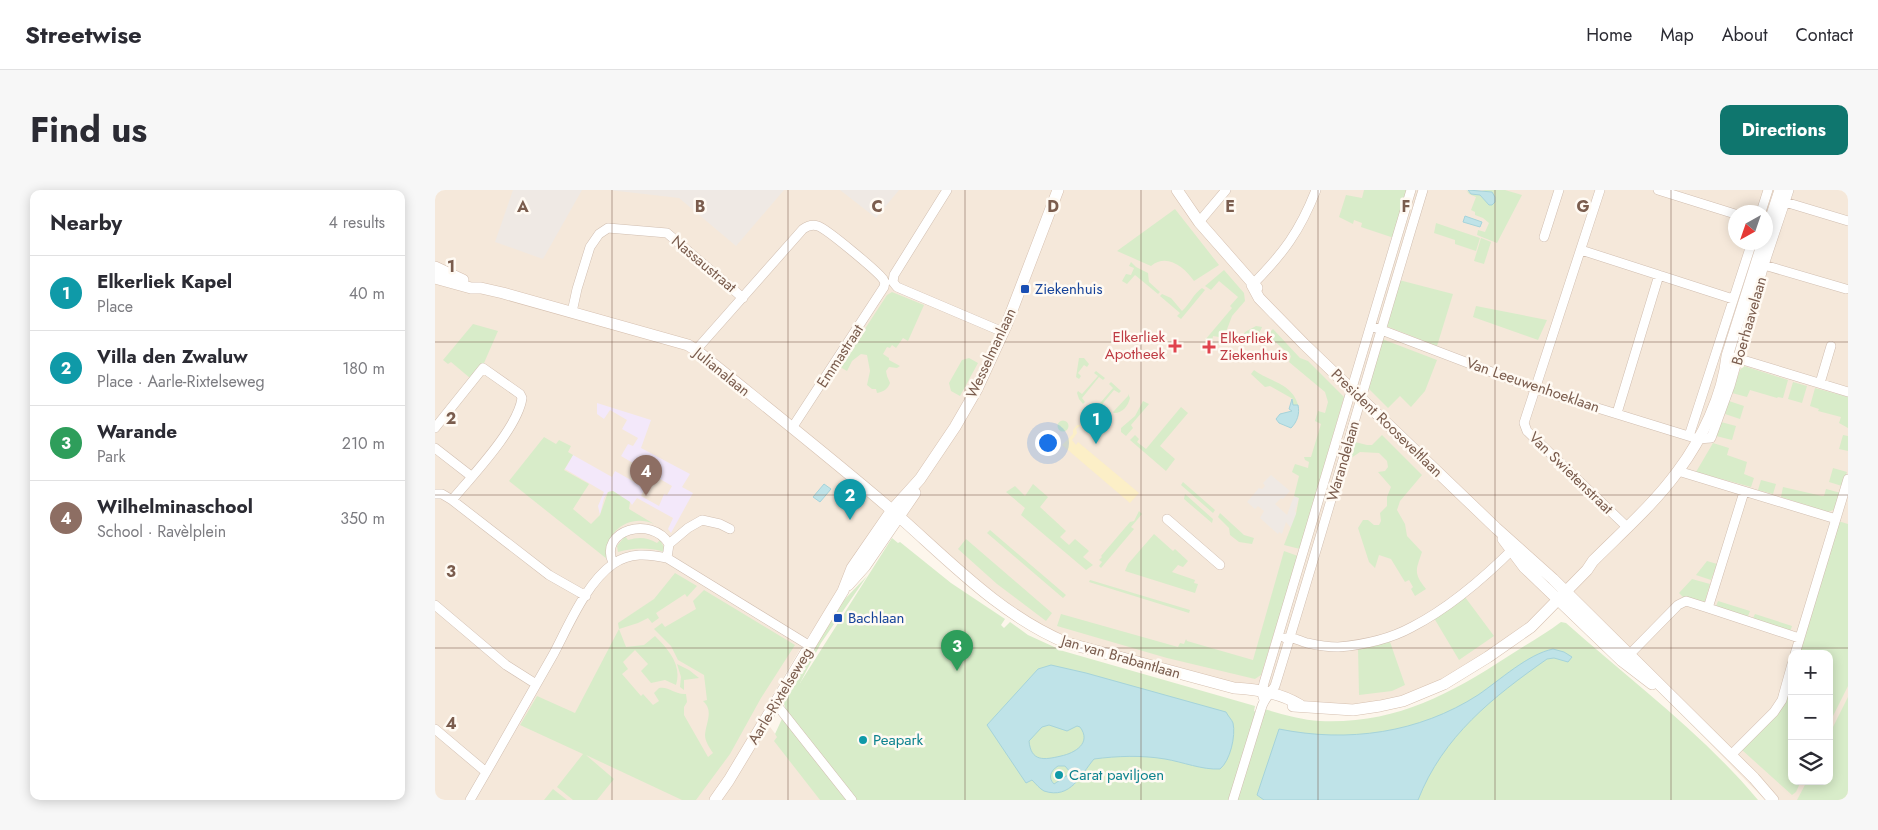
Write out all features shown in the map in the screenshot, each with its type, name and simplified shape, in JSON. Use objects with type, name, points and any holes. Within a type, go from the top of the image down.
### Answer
[{"type":"main road","name":"Wesselmanlaan","points":[[896,514],[915,493],[920,479],[960,419],[977,389],[1003,332],[1058,190]]},
{"type":"main road","name":"President Rooseveltlaan","points":[[1177,190],[1199,222],[1252,284],[1259,298],[1279,316],[1304,344],[1496,528],[1514,548],[1520,563],[1559,593],[1626,658],[1677,703],[1754,778],[1773,800]]},
{"type":"main road","name":"Boerhaavelaan","points":[[1773,216],[1780,190]]},
{"type":"main road","name":"Boerhaavelaan","points":[[1559,593],[1587,570],[1593,561],[1679,471],[1693,437],[1712,414],[1761,250]]},
{"type":"main road","name":"Julianalaan","points":[[435,267],[481,288],[681,342],[697,350],[896,514]]},
{"type":"main road","name":"Julianalaan","points":[[435,278],[471,288],[481,288]]},
{"type":"main road","name":"Aarle-Rixtelseweg","points":[[715,800],[776,704],[843,591],[857,576],[896,514]]},
{"type":"main road","name":"Jan van Brabantlaan","points":[[896,514],[961,572],[1021,620],[1049,635],[1067,643],[1234,688],[1294,701],[1300,705],[1314,708],[1353,710],[1403,701],[1444,684],[1531,627],[1559,593]]},
{"type":"main road","name":"President Rooseveltlaan","points":[[1754,778],[1782,800]]},
{"type":"street","name":"Emmastraat","points":[[792,428],[894,275],[947,190]]},
{"type":"street","points":[[1199,222],[1226,190]]},
{"type":"street","points":[[1252,284],[1269,269],[1291,242],[1307,213],[1316,190]]},
{"type":"street","name":"Warandelaan","points":[[1233,800],[1265,695],[1278,640],[1351,388],[1411,190]]},
{"type":"street","name":"Warandelaan","points":[[1265,695],[1275,686],[1313,565],[1423,190]]},
{"type":"street","points":[[1545,237],[1559,190]]},
{"type":"street","name":"Van Swietenstraat","points":[[1600,190],[1536,388],[1524,418],[1524,423],[1527,431],[1627,527]]},
{"type":"street","points":[[1658,190],[1691,195],[1728,211]]},
{"type":"street","points":[[1763,205],[1768,190]]},
{"type":"street","name":"Boerhaavelaan","points":[[1773,221],[1785,202],[1789,190]]},
{"type":"street","points":[[1785,202],[1848,221]]},
{"type":"street","points":[[697,350],[803,230],[812,225],[821,228],[841,242],[889,282],[1003,332]]},
{"type":"street","name":"Nassaustraat","points":[[572,312],[590,247],[599,234],[608,228],[667,233],[743,298]]},
{"type":"street","points":[[1581,250],[1733,299]]},
{"type":"street","name":"Boerhaavelaan","points":[[1728,355],[1733,299],[1749,250]]},
{"type":"street","name":"Boerhaavelaan","points":[[1728,355],[1764,265],[1767,250]]},
{"type":"street","points":[[1764,265],[1846,289]]},
{"type":"street","points":[[1617,413],[1659,275]]},
{"type":"street","name":"Van Leeuwenhoeklaan","points":[[1371,326],[1536,388],[1693,437]]},
{"type":"street","points":[[1820,383],[1831,346]]},
{"type":"street","points":[[1728,355],[1848,392]]},
{"type":"street","points":[[435,428],[483,368],[522,398],[521,404],[505,435],[452,500]]},
{"type":"street","points":[[435,448],[471,476]]},
{"type":"street","points":[[1679,471],[1836,519]]},
{"type":"street","points":[[1796,650],[1836,519],[1844,507],[1848,479]]},
{"type":"street","points":[[1709,608],[1744,492]]},
{"type":"street","points":[[435,494],[442,494],[452,500],[549,575],[586,596]]},
{"type":"street","points":[[1167,519],[1220,565]]},
{"type":"street","points":[[667,558],[669,544],[688,528],[702,520],[720,524],[730,529]]},
{"type":"street","points":[[613,563],[611,556],[614,544],[621,535],[633,528],[649,529],[664,538],[669,544]]},
{"type":"street","points":[[1278,640],[1290,636],[1306,643],[1336,647],[1394,635],[1412,627],[1458,597],[1514,548]]},
{"type":"street","points":[[470,800],[586,596],[600,575],[613,563],[628,556],[646,554],[667,558],[810,646]]},
{"type":"street","points":[[1626,658],[1679,605],[1686,601],[1799,638]]},
{"type":"street","points":[[435,605],[506,665],[536,684]]},
{"type":"street","points":[[1731,755],[1774,712],[1782,700],[1788,678]]},
{"type":"street","points":[[776,704],[852,800]]},
{"type":"street","points":[[435,729],[486,772]]},
{"type":"shaded area","points":[[435,190],[1848,190],[1848,800],[1765,800],[1562,591],[1475,669],[1365,712],[1317,705],[1049,633],[890,515],[803,644],[761,715],[825,800],[435,800]]},
{"type":"shaded area","points":[[513,190],[582,190],[543,259],[495,242]]},
{"type":"shaded area","points":[[609,190],[784,190],[736,246],[679,198]]},
{"type":"shaded area","points":[[840,190],[899,190],[876,218]]},
{"type":"shaded area","points":[[597,403],[651,420],[641,448],[690,474],[682,487],[693,493],[671,533],[668,529],[673,518],[637,498],[632,505],[613,491],[608,492],[604,498],[600,515],[598,506],[604,492],[565,469],[573,455],[612,477],[615,471],[645,488],[641,496],[659,506],[664,494],[667,495],[672,486],[621,456],[628,444],[633,446],[638,438],[622,429],[627,420],[610,410],[604,419],[597,414]]},
{"type":"shaded area","points":[[1271,475],[1290,491],[1275,504],[1287,515],[1294,496],[1299,498],[1295,511],[1306,530],[1290,527],[1286,522],[1282,534],[1279,532],[1278,534],[1260,518],[1264,511],[1258,506],[1255,509],[1247,502],[1259,488],[1262,489],[1265,486],[1263,483]]},
{"type":"green space","points":[[1364,190],[1409,190],[1394,238],[1361,227],[1362,223],[1354,220],[1353,224],[1339,217],[1346,195],[1362,198]]},
{"type":"green space","points":[[1466,190],[1471,194],[1480,195],[1490,205],[1492,205],[1488,192],[1482,190],[1505,190],[1522,195],[1497,243],[1477,235],[1478,230],[1485,232],[1489,223],[1475,215],[1475,212],[1471,210],[1476,197],[1469,194]]},
{"type":"green space","points":[[1175,209],[1219,265],[1194,281],[1175,263],[1163,261],[1151,266],[1117,251]]},
{"type":"green space","points":[[1436,223],[1480,238],[1476,251],[1455,244],[1455,240],[1434,233]]},
{"type":"green space","points":[[1481,238],[1491,242],[1484,264],[1474,261]]},
{"type":"green space","points":[[1131,262],[1148,273],[1149,282],[1160,292],[1158,294],[1135,275],[1127,284],[1122,281],[1126,274],[1131,275],[1134,268],[1129,266]]},
{"type":"green space","points":[[1224,270],[1244,293],[1245,301],[1232,316],[1226,332],[1221,331],[1219,337],[1213,336],[1212,341],[1205,340],[1232,308],[1230,306],[1238,297],[1219,281],[1211,290],[1205,286]]},
{"type":"green space","points":[[1399,280],[1453,294],[1437,346],[1386,326]]},
{"type":"green space","points":[[1202,288],[1205,290],[1181,319],[1177,316],[1180,313],[1160,296],[1162,294],[1171,298],[1182,311]]},
{"type":"green space","points":[[892,292],[924,305],[908,341],[903,338],[896,348],[892,345],[890,348],[887,347],[883,354],[900,366],[897,368],[889,367],[886,371],[890,383],[885,390],[877,393],[876,389],[872,389],[867,385],[870,371],[867,355],[861,354],[852,361],[847,371],[840,367],[887,295]]},
{"type":"green space","points":[[1476,306],[1547,320],[1538,340],[1473,317]]},
{"type":"green space","points":[[473,324],[498,331],[484,363],[470,378],[451,362],[448,364],[443,360]]},
{"type":"green space","points":[[1256,326],[1262,327],[1257,336],[1251,340],[1241,340],[1245,332]]},
{"type":"green space","points":[[1273,329],[1300,358],[1308,361],[1344,397],[1300,549],[1284,545],[1296,514],[1299,498],[1294,496],[1299,476],[1292,472],[1295,464],[1308,468],[1309,462],[1304,457],[1311,457],[1321,424],[1315,421],[1318,411],[1325,413],[1328,402],[1325,392],[1289,362],[1291,356],[1271,338],[1270,332]]},
{"type":"green space","points":[[1382,339],[1437,360],[1425,391],[1411,407],[1400,396],[1388,408],[1368,388]]},
{"type":"green space","points":[[969,358],[978,363],[960,396],[951,391],[949,383],[962,360]]},
{"type":"green space","points":[[1079,358],[1084,358],[1089,364],[1087,367],[1084,365],[1078,373],[1081,376],[1079,379],[1076,377]]},
{"type":"green space","points":[[1744,366],[1788,380],[1783,398],[1750,390],[1747,397],[1732,393],[1740,370]]},
{"type":"green space","points":[[1254,370],[1286,387],[1298,405],[1293,405],[1293,399],[1270,386],[1265,387],[1251,374]]},
{"type":"green space","points":[[1096,371],[1105,378],[1103,380],[1099,377],[1082,398],[1085,402],[1083,404],[1077,393],[1078,391],[1082,394],[1098,376],[1094,373]]},
{"type":"green space","points":[[1111,382],[1121,391],[1119,393],[1114,390],[1099,408],[1102,413],[1091,409],[1091,406],[1095,409],[1113,388],[1109,384]]},
{"type":"green space","points":[[1793,382],[1807,386],[1802,403],[1788,399]]},
{"type":"green space","points":[[1815,388],[1848,397],[1848,428],[1839,423],[1841,417],[1818,411],[1819,409],[1810,406]]},
{"type":"green space","points":[[1128,394],[1130,398],[1126,406],[1120,412],[1114,413],[1113,412]]},
{"type":"green space","points":[[1143,401],[1149,404],[1131,425],[1133,428],[1126,436],[1121,432],[1121,428],[1135,416]]},
{"type":"green space","points":[[1729,401],[1744,406],[1740,419],[1725,414]]},
{"type":"green space","points":[[1181,407],[1188,413],[1160,446],[1175,459],[1166,471],[1130,440],[1135,435],[1139,439],[1137,442],[1146,449]]},
{"type":"green space","points":[[1063,420],[1069,426],[1063,432],[1057,426]]},
{"type":"green space","points":[[1721,422],[1736,426],[1732,440],[1716,436]]},
{"type":"green space","points":[[1382,435],[1422,475],[1400,501],[1397,510],[1405,524],[1407,536],[1422,552],[1418,563],[1417,575],[1426,589],[1415,596],[1409,580],[1405,582],[1391,559],[1379,555],[1375,568],[1369,562],[1358,528],[1363,520],[1379,525],[1381,521],[1380,513],[1387,506],[1387,497],[1391,487],[1378,472],[1385,471],[1388,467],[1387,461],[1379,453],[1360,452],[1351,458],[1348,454],[1351,441],[1372,445]]},
{"type":"green space","points":[[1843,435],[1848,436],[1848,451],[1839,449]]},
{"type":"green space","points":[[544,437],[556,444],[559,440],[571,446],[568,452],[573,455],[564,470],[589,484],[573,509],[591,524],[600,515],[608,492],[613,491],[630,502],[629,509],[654,524],[636,521],[620,527],[610,541],[607,549],[607,559],[509,481]]},
{"type":"green space","points":[[1713,443],[1729,448],[1727,455],[1747,462],[1744,474],[1754,478],[1751,487],[1696,472]]},
{"type":"green space","points":[[1833,468],[1847,472],[1842,486],[1829,482]]},
{"type":"green space","points":[[1761,480],[1776,484],[1773,494],[1758,490]]},
{"type":"green space","points":[[1183,482],[1215,510],[1213,513],[1181,485]]},
{"type":"green space","points":[[1033,484],[1048,497],[1040,507],[1066,531],[1060,537],[1069,545],[1075,539],[1089,551],[1083,557],[1093,565],[1086,570],[1021,515],[1025,508],[1006,492],[1015,486],[1025,496]]},
{"type":"green space","points":[[1783,487],[1822,496],[1824,496],[1826,489],[1841,493],[1836,509],[1828,512],[1781,497]]},
{"type":"green space","points":[[1185,494],[1213,519],[1212,523],[1184,499]]},
{"type":"green space","points":[[1139,511],[1142,514],[1131,527],[1134,529],[1101,568],[1099,566],[1102,562],[1099,560],[1101,556],[1130,522],[1134,521]]},
{"type":"green space","points":[[1220,513],[1244,535],[1254,538],[1252,544],[1239,542],[1230,535],[1229,528],[1218,517]]},
{"type":"green space","points":[[1838,521],[1848,524],[1848,686],[1833,716],[1833,650],[1799,650]]},
{"type":"green space","points":[[990,530],[1066,595],[1063,598],[987,533]]},
{"type":"green space","points":[[1154,534],[1188,561],[1183,567],[1178,565],[1172,572],[1195,580],[1194,583],[1198,584],[1195,593],[1125,571],[1128,564]]},
{"type":"green space","points":[[625,536],[628,540],[643,538],[657,543],[660,540],[664,547],[664,552],[641,549],[618,552],[617,546]]},
{"type":"green space","points":[[892,538],[898,543],[900,542],[951,583],[1005,619],[1001,625],[1004,628],[1010,622],[1028,635],[1063,651],[1255,706],[1254,711],[1263,714],[1264,709],[1313,720],[1347,721],[1372,718],[1396,712],[1419,705],[1463,684],[1561,622],[1566,623],[1714,752],[1758,800],[820,800],[774,741],[777,737],[775,734],[786,710],[783,701],[843,601],[867,576],[821,643],[800,683]]},
{"type":"green space","points":[[966,539],[1052,613],[1046,621],[997,584],[958,549]]},
{"type":"green space","points":[[1284,551],[1298,556],[1261,675],[1255,679],[1167,658],[1057,626],[1061,614],[1178,647],[1180,643],[1184,644],[1186,639],[1187,641],[1253,660]]},
{"type":"green space","points":[[1707,561],[1717,564],[1711,580],[1696,575]]},
{"type":"green space","points":[[675,573],[697,586],[687,597],[685,594],[656,613],[659,618],[652,623],[648,618],[619,629],[618,623],[654,599]]},
{"type":"green space","points":[[1692,579],[1710,584],[1705,601],[1702,603],[1685,599],[1679,593]]},
{"type":"green space","points":[[1090,580],[1190,610],[1189,613],[1089,582]]},
{"type":"green space","points":[[704,590],[795,645],[761,698],[730,754],[696,800],[682,800],[586,755],[614,779],[597,800],[573,800],[557,787],[583,754],[520,725],[537,696],[575,713],[619,629],[626,647],[644,645],[655,636],[669,652],[676,664],[676,685],[665,680],[651,683],[641,671],[648,664],[635,650],[623,662],[628,669],[622,674],[641,696],[643,694],[653,705],[659,701],[654,693],[659,688],[666,688],[686,694],[687,702],[684,707],[684,715],[708,757],[713,753],[705,737],[709,713],[703,701],[707,700],[704,675],[678,660],[671,646],[654,629],[662,623],[665,627],[696,609],[693,601]]},
{"type":"green space","points":[[1465,597],[1494,636],[1459,660],[1434,618]]},
{"type":"green space","points":[[1718,601],[1750,611],[1747,619],[1715,609]]},
{"type":"green space","points":[[1755,614],[1792,626],[1790,632],[1752,620]]},
{"type":"green space","points":[[1389,639],[1405,685],[1392,691],[1359,695],[1358,647]]},
{"type":"green space","points":[[677,664],[699,678],[684,680],[684,690],[680,687],[681,677]]},
{"type":"green space","points":[[1788,684],[1788,785],[1799,785],[1792,795],[1742,750],[1774,715]]},
{"type":"green space","points":[[1848,697],[1848,800],[1797,800],[1805,785],[1833,785],[1833,727]]},
{"type":"green space","points":[[553,789],[567,800],[544,800]]},
{"type":"sand","points":[[1077,425],[1081,425],[1076,429],[1077,433],[1072,440],[1076,445],[1078,442],[1139,493],[1130,503],[1062,445],[1073,434],[1073,430]]},
{"type":"water","points":[[1468,190],[1492,192],[1495,202],[1489,205],[1480,195],[1471,194]]},
{"type":"water","points":[[1465,216],[1482,222],[1480,227],[1463,222]]},
{"type":"water","points":[[1292,399],[1293,405],[1298,405],[1299,412],[1291,428],[1279,423],[1276,419],[1280,414],[1292,411],[1289,409]]},
{"type":"water","points":[[824,484],[831,489],[820,502],[813,497]]},
{"type":"water","points":[[1553,649],[1564,652],[1572,657],[1568,662],[1554,658],[1547,659],[1489,703],[1456,737],[1441,756],[1418,800],[1264,800],[1257,795],[1279,729],[1331,735],[1357,734],[1407,726],[1455,708],[1478,695],[1514,668],[1534,656]]},
{"type":"water","points":[[1051,665],[1086,673],[1226,712],[1234,728],[1227,760],[1220,769],[1213,769],[1172,760],[1147,757],[1129,756],[1094,759],[1074,784],[1061,792],[1044,791],[1032,780],[1026,783],[987,725],[1038,669]],"holes":[[[1049,725],[1067,731],[1077,726],[1080,727],[1083,733],[1083,742],[1076,750],[1066,755],[1044,759],[1039,758],[1032,753],[1029,741],[1042,727]],[[1058,766],[1065,766],[1071,773],[1054,784],[1051,775]]]},
{"type":"place","name":"Ziekenhuis","points":[[1025,289]]},
{"type":"place","name":"Elkerliek Apotheek","points":[[1175,346]]},
{"type":"place","name":"Elkerliek Ziekenhuis","points":[[1209,347]]},
{"type":"place","name":"Elkerliek Kapel","points":[[1096,444]]},
{"type":"place","name":"Wilhelminaschool","points":[[646,496]]},
{"type":"place","name":"Villa den Zwaluw","points":[[850,520]]},
{"type":"place","name":"Bachlaan","points":[[838,618]]},
{"type":"place","name":"Warande","points":[[957,671]]},
{"type":"place","name":"Peapark","points":[[863,740]]},
{"type":"place","name":"Carat paviljoen","points":[[1059,775]]}]
